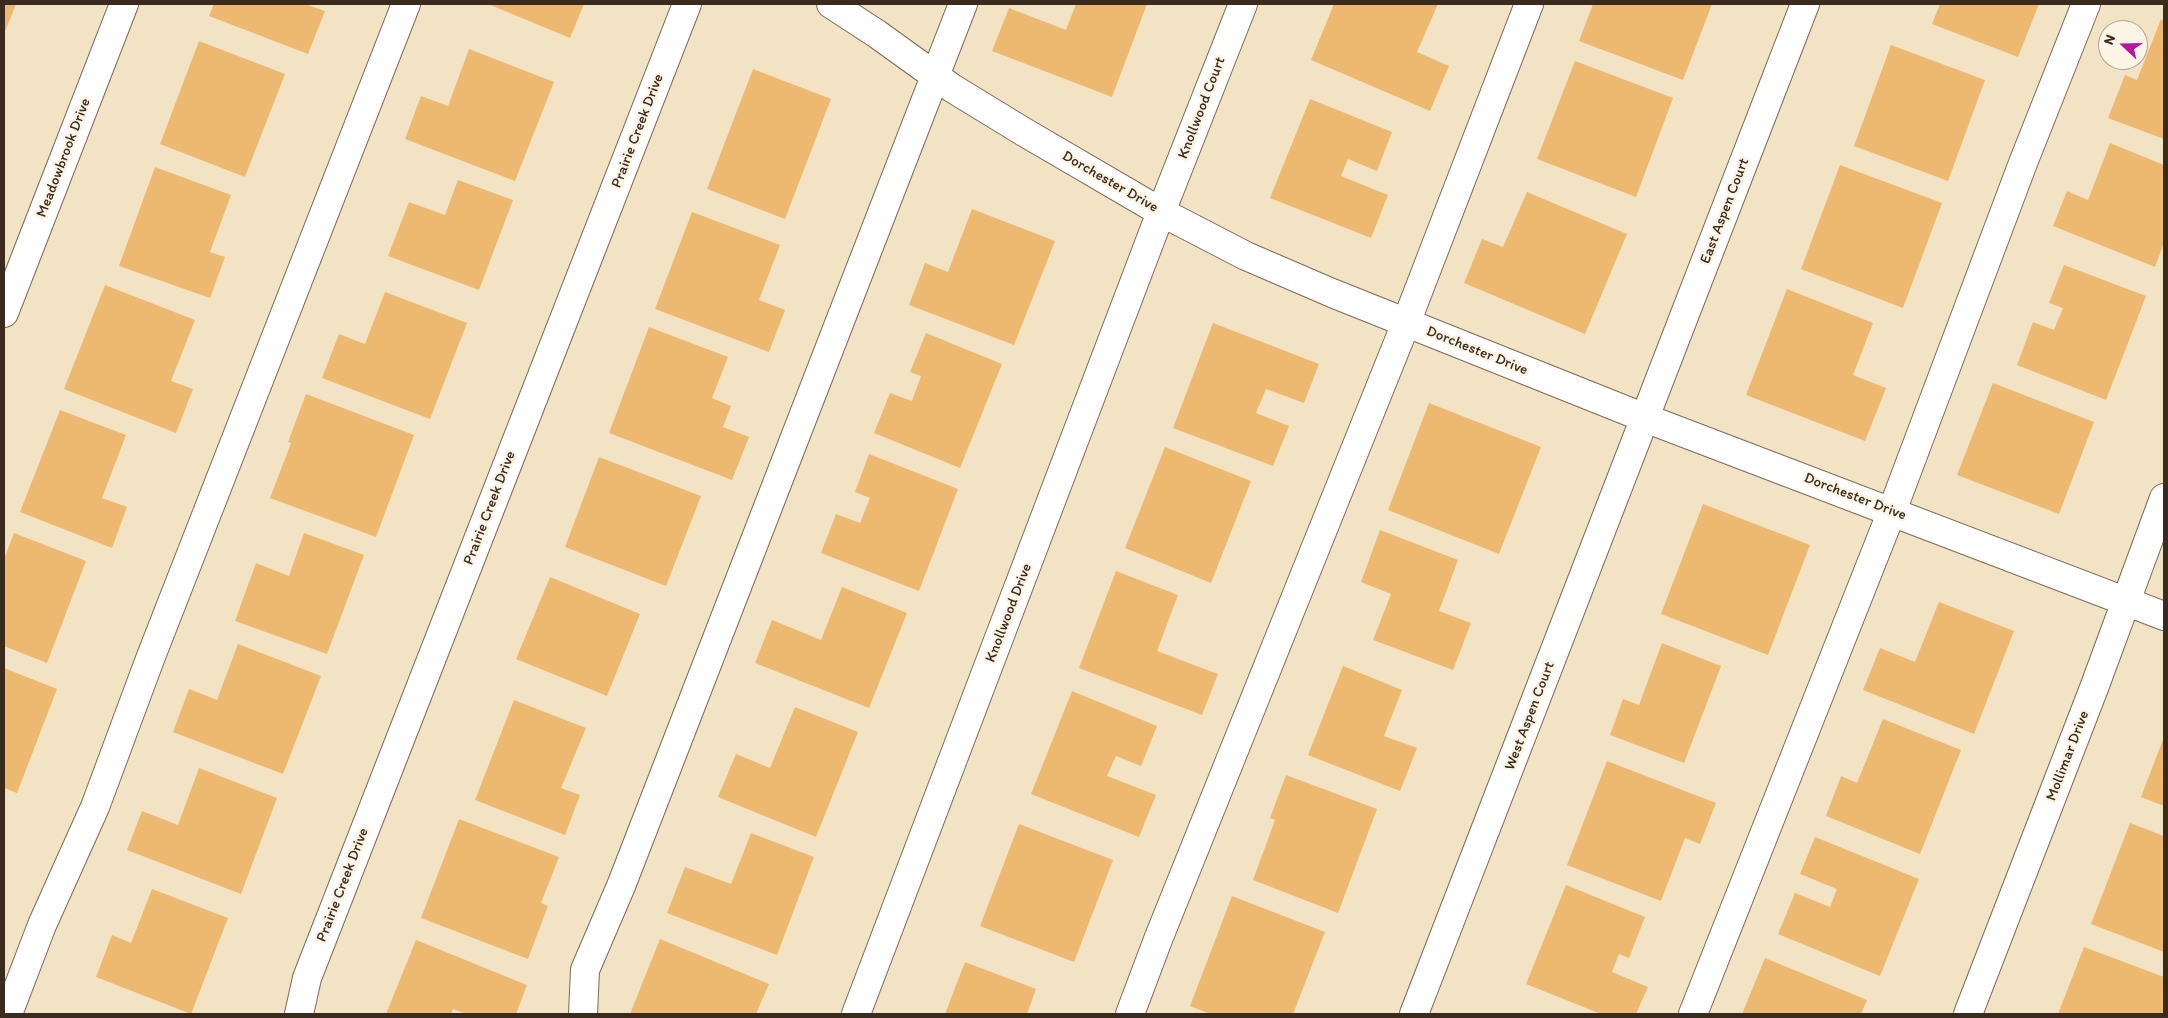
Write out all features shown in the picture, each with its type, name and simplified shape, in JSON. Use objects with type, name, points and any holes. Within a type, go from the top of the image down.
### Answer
[{"type":"street","name":"Meadowbrook Drive","points":[[4,312],[124,4]]},
{"type":"street","points":[[8,1014],[42,925],[95,807],[150,659],[406,4]]},
{"type":"street","name":"Prairie Creek Drive","points":[[299,1014],[307,978],[687,4]]},
{"type":"street","name":"Dorchester Drive","points":[[831,4],[877,34],[934,76],[1024,132],[1161,212],[1246,256],[1332,293],[1645,418],[2164,616]]},
{"type":"street","points":[[583,1014],[585,970],[621,886],[963,4]]},
{"type":"street","name":"Knollwood Court","points":[[1161,212],[1243,4]]},
{"type":"street","points":[[1130,1014],[1159,937],[1406,323],[1529,4]]},
{"type":"street","name":"East Aspen Court","points":[[1645,418],[1806,4]]},
{"type":"street","points":[[1693,1014],[1892,512],[2023,163],[2086,4]]},
{"type":"street","name":"Knollwood Drive","points":[[856,1014],[1161,212]]},
{"type":"street","name":"West Aspen Court","points":[[1414,1014],[1645,418]]},
{"type":"street","name":"Mollimar Drive","points":[[1968,1014],[2090,698],[2164,498]]},
{"type":"building","points":[[4,4],[16,4],[4,34]]},
{"type":"building","points":[[214,4],[305,4],[325,11],[308,54],[209,16]]},
{"type":"building","points":[[488,4],[584,4],[570,38]]},
{"type":"building","points":[[1076,4],[1147,4],[1112,97],[992,51],[1009,8],[1066,30]]},
{"type":"building","points":[[1334,4],[1438,4],[1417,52],[1449,66],[1430,111],[1311,60]]},
{"type":"building","points":[[1593,4],[1712,4],[1683,80],[1579,41]]},
{"type":"building","points":[[1940,4],[2039,4],[2018,57],[1932,24]]},
{"type":"building","points":[[2161,19],[2164,21],[2164,139],[2108,118],[2125,75],[2137,80],[2141,70],[2148,70],[2148,52]]},
{"type":"building","points":[[199,41],[285,74],[245,177],[160,144]]},
{"type":"building","points":[[1891,45],[1985,80],[1948,181],[1854,146]]},
{"type":"building","points":[[469,49],[554,82],[515,181],[405,139],[421,96],[448,106]]},
{"type":"building","points":[[1575,61],[1673,98],[1636,197],[1537,159]]},
{"type":"building","points":[[753,69],[831,99],[785,219],[707,189]]},
{"type":"building","points":[[1310,99],[1392,132],[1377,171],[1348,159],[1341,176],[1388,195],[1371,238],[1270,198]]},
{"type":"building","points":[[2110,143],[2164,165],[2164,243],[2155,267],[2053,226],[2067,191],[2088,200]]},
{"type":"building","points":[[1840,165],[1942,203],[1903,308],[1801,269]]},
{"type":"building","points":[[155,167],[231,195],[210,252],[225,257],[210,298],[119,266]]},
{"type":"building","points":[[458,180],[513,200],[479,290],[388,256],[409,202],[445,215]]},
{"type":"building","points":[[1527,192],[1627,234],[1585,334],[1464,283],[1482,239],[1503,247]]},
{"type":"building","points":[[972,209],[1055,241],[1014,345],[909,305],[925,263],[948,272]]},
{"type":"building","points":[[692,212],[780,245],[759,300],[785,310],[769,352],[655,309]]},
{"type":"building","points":[[2064,265],[2146,296],[2106,400],[2017,365],[2033,322],[2054,330],[2063,308],[2049,303]]},
{"type":"building","points":[[105,285],[195,320],[171,381],[193,389],[176,433],[64,389]]},
{"type":"building","points":[[1787,289],[1873,323],[1853,375],[1886,388],[1865,441],[1746,395]]},
{"type":"building","points":[[385,292],[467,323],[430,419],[322,378],[339,334],[365,344]]},
{"type":"building","points":[[1213,323],[1319,364],[1304,403],[1266,389],[1256,413],[1289,426],[1273,466],[1173,428]]},
{"type":"building","points":[[649,327],[728,357],[712,398],[731,406],[723,427],[749,437],[732,480],[609,433]]},
{"type":"building","points":[[926,333],[1002,364],[960,468],[874,433],[890,393],[912,401],[921,376],[910,372]]},
{"type":"building","points":[[1993,383],[2094,422],[2059,514],[1957,475]]},
{"type":"building","points":[[306,394],[414,435],[376,537],[270,498],[291,443],[288,442]]},
{"type":"building","points":[[1429,403],[1541,447],[1499,554],[1388,510]]},
{"type":"building","points":[[60,410],[126,435],[102,498],[127,507],[112,548],[20,512]]},
{"type":"building","points":[[1165,447],[1251,481],[1211,583],[1125,548]]},
{"type":"building","points":[[869,454],[958,489],[919,591],[821,553],[836,514],[860,523],[870,498],[855,492]]},
{"type":"building","points":[[599,457],[701,496],[666,586],[565,547]]},
{"type":"building","points":[[1703,504],[1810,545],[1768,655],[1661,614]]},
{"type":"building","points":[[1380,530],[1458,560],[1439,611],[1471,623],[1453,670],[1373,640],[1391,594],[1361,582]]},
{"type":"building","points":[[14,533],[86,561],[47,663],[4,646],[4,559]]},
{"type":"building","points":[[304,533],[364,555],[327,654],[235,621],[256,563],[289,576]]},
{"type":"building","points":[[1116,571],[1178,595],[1157,651],[1218,674],[1202,715],[1079,668]]},
{"type":"building","points":[[550,577],[640,614],[607,696],[516,659]]},
{"type":"building","points":[[842,587],[907,613],[869,708],[755,663],[772,620],[821,640]]},
{"type":"building","points":[[1939,602],[2014,631],[1974,734],[1863,690],[1880,648],[1915,662]]},
{"type":"building","points":[[1662,643],[1721,666],[1684,763],[1610,735],[1623,699],[1639,705]]},
{"type":"building","points":[[238,644],[321,676],[283,774],[173,732],[189,689],[217,700]]},
{"type":"building","points":[[1343,666],[1402,690],[1384,736],[1417,748],[1400,791],[1308,755]]},
{"type":"building","points":[[4,668],[57,689],[17,793],[4,788]]},
{"type":"building","points":[[1072,691],[1157,726],[1141,766],[1116,756],[1107,776],[1156,795],[1139,837],[1031,794]]},
{"type":"building","points":[[514,700],[586,728],[561,788],[580,795],[565,835],[475,800]]},
{"type":"building","points":[[795,707],[858,732],[816,837],[718,797],[736,754],[770,768]]},
{"type":"building","points":[[1883,719],[1961,750],[1920,854],[1826,816],[1841,776],[1857,783]]},
{"type":"building","points":[[2164,737],[2164,806],[2141,797]]},
{"type":"building","points":[[1607,761],[1716,803],[1700,844],[1685,838],[1661,901],[1567,865]]},
{"type":"building","points":[[199,768],[277,798],[241,894],[127,850],[142,811],[178,825]]},
{"type":"building","points":[[1286,775],[1377,809],[1338,913],[1253,880],[1275,820],[1270,818]]},
{"type":"building","points":[[459,819],[559,857],[541,903],[548,906],[528,959],[421,918]]},
{"type":"building","points":[[2130,823],[2164,836],[2164,952],[2091,924]]},
{"type":"building","points":[[1019,824],[1113,860],[1074,962],[980,926]]},
{"type":"building","points":[[751,833],[814,857],[777,955],[667,913],[685,867],[731,884]]},
{"type":"building","points":[[1815,837],[1919,879],[1880,976],[1778,934],[1795,893],[1830,907],[1837,889],[1800,874]]},
{"type":"building","points":[[1566,885],[1645,917],[1629,958],[1619,954],[1612,972],[1648,987],[1636,1014],[1601,1014],[1526,984]]},
{"type":"building","points":[[152,889],[228,918],[191,1014],[96,977],[112,935],[131,943]]},
{"type":"building","points":[[1232,896],[1325,932],[1293,1014],[1210,1014],[1190,1006]]},
{"type":"building","points":[[660,939],[769,984],[756,1014],[630,1014]]},
{"type":"building","points":[[416,940],[527,985],[516,1014],[466,1014],[453,1009],[451,1014],[386,1014]]},
{"type":"building","points":[[2084,947],[2164,977],[2164,1014],[2058,1014]]},
{"type":"building","points":[[1765,958],[1867,1000],[1861,1014],[1742,1014]]},
{"type":"building","points":[[965,962],[1036,989],[1027,1014],[945,1014]]}]
